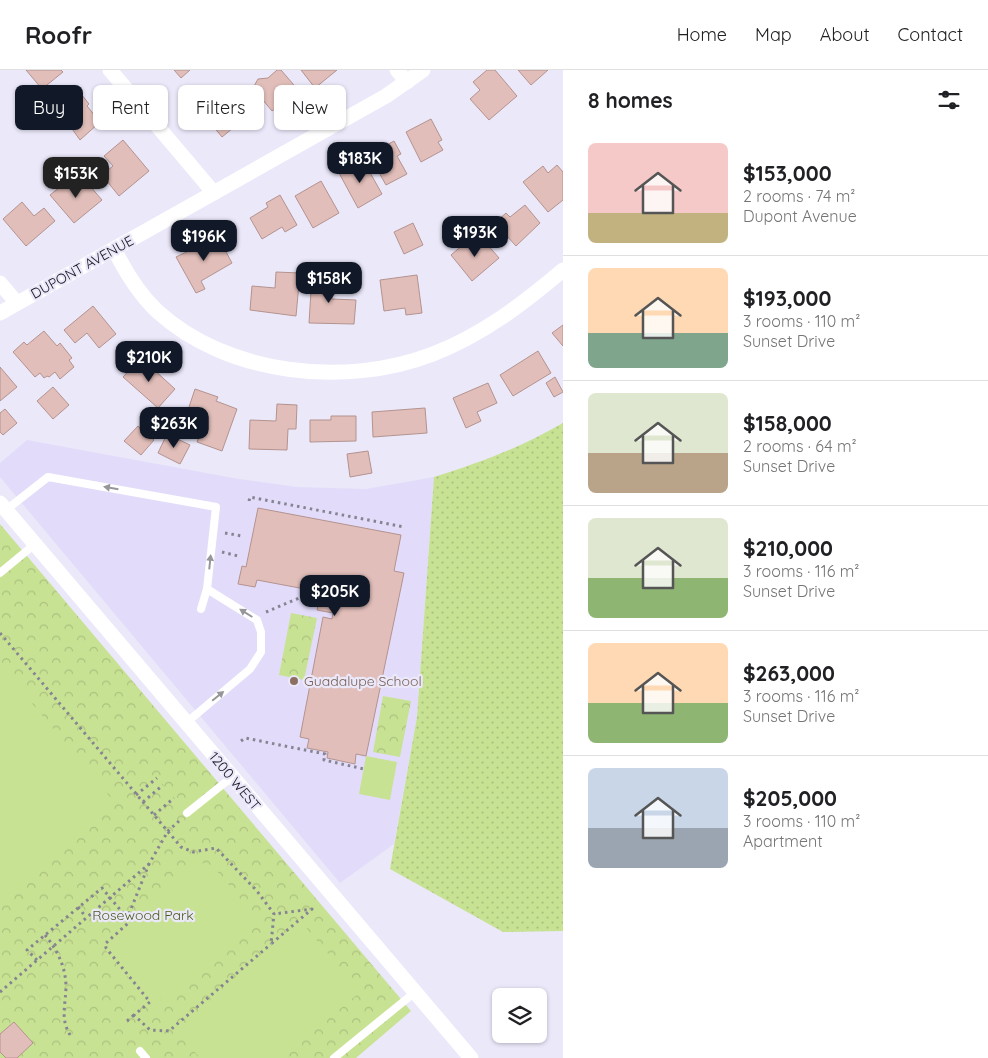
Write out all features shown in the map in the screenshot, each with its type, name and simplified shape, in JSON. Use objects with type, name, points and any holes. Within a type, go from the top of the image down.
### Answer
[{"type":"street","points":[[110,70],[214,193]]},
{"type":"street","points":[[397,70],[407,82]]},
{"type":"street","name":"DUPONT AVENUE","points":[[0,313],[386,96],[423,70]]},
{"type":"street","points":[[114,249],[146,298],[168,320],[197,340],[236,358],[284,368],[317,372],[375,368],[431,354],[482,330],[506,315],[563,270]]},
{"type":"street","points":[[0,284],[17,303]]},
{"type":"street","name":"1200 WEST","points":[[3,506],[471,1058]]},
{"type":"lane","points":[[3,506],[48,477],[216,506],[207,589],[201,609]]},
{"type":"lane","points":[[0,573],[35,544]]},
{"type":"lane","points":[[186,722],[250,669],[261,652],[261,632],[257,620],[207,589]]},
{"type":"lane","points":[[187,813],[232,777]]},
{"type":"lane","points":[[334,1058],[414,993]]},
{"type":"lane","points":[[140,1050],[146,1058]]},
{"type":"path","points":[[249,501],[250,497],[404,527]]},
{"type":"path","points":[[214,531],[242,536]]},
{"type":"path","points":[[265,612],[304,596],[320,600]]},
{"type":"path","points":[[0,633],[181,847],[193,852],[216,848],[257,891],[274,914],[271,944]]},
{"type":"path","points":[[241,741],[245,738],[325,754],[324,760],[364,769]]},
{"type":"path","points":[[136,794],[157,778]]},
{"type":"path","points":[[142,802],[163,785]]},
{"type":"path","points":[[154,815],[174,798]]},
{"type":"path","points":[[129,914],[149,864],[168,831]]},
{"type":"path","points":[[1,990],[149,864]]},
{"type":"path","points":[[36,960],[27,950],[102,888],[122,912],[136,916],[105,944],[106,948],[150,1002],[127,1020]]},
{"type":"path","points":[[78,907],[86,917]]},
{"type":"path","points":[[134,1015],[150,1030],[168,1031],[313,908],[274,914]]},
{"type":"path","points":[[44,935],[62,960],[66,984],[63,1015],[65,1028],[72,1038]]},
{"type":"shaded area","name":"Guadalupe School","points":[[27,440],[239,479],[297,487],[366,489],[434,477],[417,717],[394,844],[340,883],[0,477],[0,463]]},
{"type":"green space","points":[[563,423],[563,931],[503,932],[390,869],[417,717],[434,477],[500,454]]},
{"type":"green space","name":"Rosewood Park","points":[[0,524],[411,1011],[356,1058],[0,1058]]},
{"type":"green space","points":[[291,613],[317,618],[304,680],[279,675]]},
{"type":"green space","points":[[0,665],[115,803],[0,899]]},
{"type":"green space","points":[[383,696],[411,701],[400,757],[373,752]]},
{"type":"green space","points":[[366,756],[397,762],[390,800],[359,794]]},
{"type":"green space","points":[[196,862],[212,865],[248,908],[251,919],[248,929],[155,1004],[147,1000],[103,947],[104,938]]},
{"type":"green space","points":[[303,924],[360,992],[282,1058],[200,1058],[177,1032]]},
{"type":"building","points":[[26,70],[61,70],[63,72],[47,85],[39,85]]},
{"type":"building","points":[[174,70],[190,70],[181,78]]},
{"type":"building","points":[[277,70],[281,70],[294,85],[274,85],[274,110],[272,111],[264,101],[264,85],[255,85],[258,79],[268,78]]},
{"type":"building","points":[[301,70],[337,70],[319,85],[313,85]]},
{"type":"building","points":[[487,70],[495,70],[517,96],[489,120],[470,99],[480,90],[473,82]]},
{"type":"building","points":[[518,70],[548,70],[531,85]]},
{"type":"building","points":[[83,96],[93,113],[93,128],[80,140],[73,130],[83,130]]},
{"type":"building","points":[[431,119],[442,140],[438,142],[443,150],[421,162],[406,132]]},
{"type":"building","points":[[216,130],[231,130],[222,137]]},
{"type":"building","points":[[123,140],[149,171],[119,196],[102,175],[113,166],[104,156]]},
{"type":"building","points":[[394,141],[401,154],[397,156],[407,174],[386,185],[369,155]]},
{"type":"building","points":[[363,160],[382,194],[358,208],[339,173]]},
{"type":"building","points":[[557,165],[563,172],[563,200],[548,212],[523,182],[543,166],[548,173]]},
{"type":"building","points":[[83,178],[102,200],[74,223],[50,195],[70,179],[75,184]]},
{"type":"building","points":[[321,181],[339,213],[313,228],[295,196]]},
{"type":"building","points":[[280,195],[297,225],[285,232],[282,227],[262,239],[250,218],[268,207],[266,203]]},
{"type":"building","points":[[22,202],[34,216],[44,208],[55,221],[26,246],[3,219]]},
{"type":"building","points":[[525,205],[540,223],[516,246],[495,223],[506,213],[510,217]]},
{"type":"building","points":[[413,223],[423,245],[404,254],[394,232]]},
{"type":"building","points":[[480,236],[499,258],[472,281],[451,255],[464,244],[467,248]]},
{"type":"building","points":[[218,237],[232,263],[201,281],[205,289],[196,293],[176,257]]},
{"type":"building","points":[[276,272],[300,273],[296,316],[250,310],[252,286],[275,288]]},
{"type":"building","points":[[312,275],[334,277],[332,299],[356,300],[354,324],[309,323]]},
{"type":"building","points":[[417,275],[422,313],[406,315],[405,308],[384,311],[380,280]]},
{"type":"building","points":[[93,306],[116,334],[99,348],[87,333],[75,343],[64,330]]},
{"type":"building","points":[[563,325],[563,346],[552,333]]},
{"type":"building","points":[[44,331],[57,346],[60,343],[72,358],[69,360],[74,367],[60,379],[55,372],[49,377],[44,378],[40,373],[35,377],[13,352],[24,342],[27,345]]},
{"type":"building","points":[[538,351],[551,373],[513,396],[500,375]]},
{"type":"building","points":[[141,358],[175,389],[158,408],[123,377]]},
{"type":"building","points":[[0,367],[17,387],[0,401]]},
{"type":"building","points":[[555,377],[563,392],[554,397],[546,383]]},
{"type":"building","points":[[488,383],[497,403],[477,412],[481,421],[466,428],[453,398]]},
{"type":"building","points":[[53,387],[69,405],[53,419],[37,401]]},
{"type":"building","points":[[195,389],[218,397],[216,401],[237,409],[222,451],[197,442],[205,420],[187,413]]},
{"type":"building","points":[[277,404],[297,405],[296,429],[288,429],[287,450],[249,449],[250,420],[276,421]]},
{"type":"building","points":[[425,408],[427,433],[373,437],[372,412]]},
{"type":"building","points":[[5,409],[17,423],[3,435],[0,432],[0,413]]},
{"type":"building","points":[[331,416],[356,416],[356,441],[310,442],[310,420],[331,420]]},
{"type":"building","points":[[138,426],[154,440],[141,455],[124,441]]},
{"type":"building","points":[[167,434],[190,445],[180,464],[158,453]]},
{"type":"building","points":[[368,451],[372,473],[350,477],[347,454]]},
{"type":"building","points":[[258,508],[401,535],[394,571],[404,573],[366,756],[356,754],[355,764],[327,758],[328,752],[307,748],[309,739],[300,737],[323,617],[332,619],[333,613],[317,610],[321,592],[257,580],[255,587],[238,584],[242,566],[246,567]]},
{"type":"building","points":[[14,1022],[33,1043],[17,1058],[6,1058],[0,1052],[0,1034]]},
{"type":"place","name":"Guadalupe School","points":[[294,681]]}]
